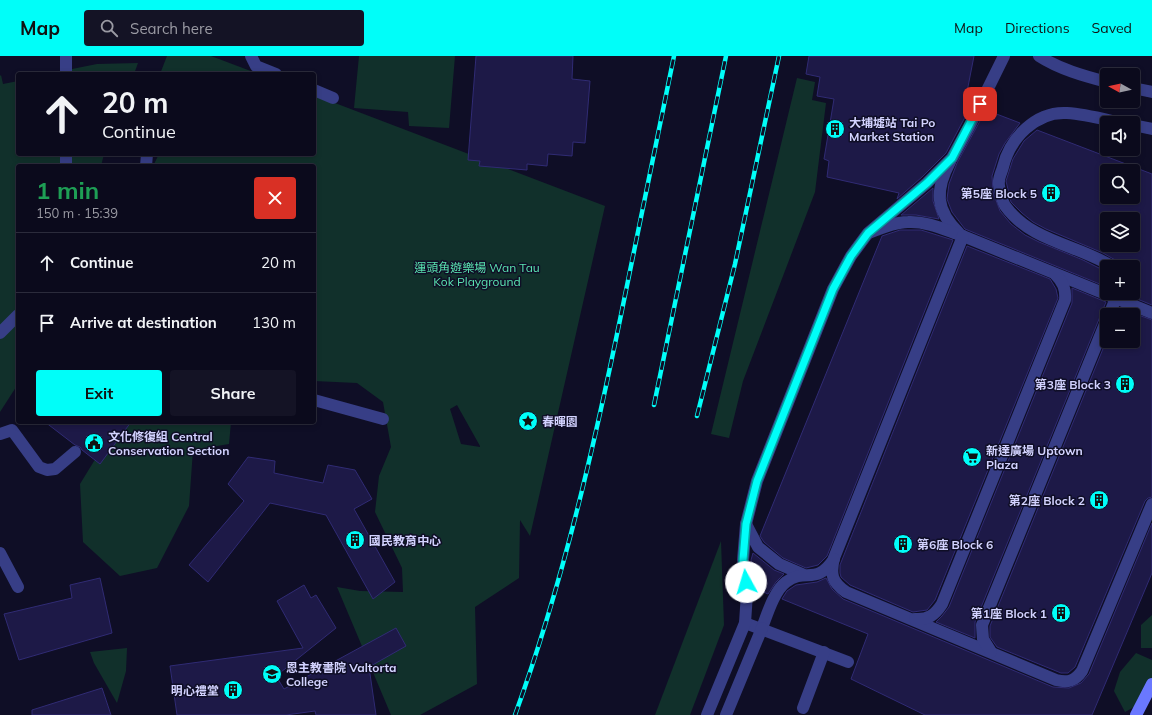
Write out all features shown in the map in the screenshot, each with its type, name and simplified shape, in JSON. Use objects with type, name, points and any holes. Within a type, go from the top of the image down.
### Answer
[{"type":"main road","points":[[1136,715],[1152,684]]},
{"type":"street","points":[[66,56],[66,72]]},
{"type":"street","points":[[251,56],[256,66],[271,72]]},
{"type":"street","points":[[963,236],[949,223],[941,208],[939,192],[943,175],[1004,56]]},
{"type":"street","points":[[1039,56],[1048,62],[1084,76],[1100,80]]},
{"type":"street","points":[[1140,89],[1152,92]]},
{"type":"street","points":[[316,91],[333,98]]},
{"type":"street","points":[[1100,119],[1066,113],[1042,117],[1020,133],[1006,157],[998,182],[1005,206],[1022,225],[1046,237],[1101,260]]},
{"type":"street","points":[[1140,127],[1152,130]]},
{"type":"street","points":[[707,715],[745,623],[747,593],[743,560],[746,524],[757,481],[833,289],[851,256],[868,233],[927,183],[952,158]]},
{"type":"street","points":[[868,233],[887,226],[908,222],[931,224],[1055,274],[1100,290]]},
{"type":"street","points":[[746,524],[758,547],[779,564],[810,576],[819,574],[828,568],[834,558],[963,236]]},
{"type":"street","points":[[913,619],[924,620],[932,616],[942,604],[982,508],[1066,300],[1064,287],[1055,274]]},
{"type":"street","points":[[1124,300],[1152,313]]},
{"type":"street","points":[[0,333],[16,319]]},
{"type":"street","points":[[992,652],[983,639],[982,625],[1100,336]]},
{"type":"street","points":[[316,401],[383,419]]},
{"type":"street","points":[[0,434],[12,430],[39,467],[47,470],[55,469],[75,452]]},
{"type":"street","points":[[834,558],[832,568],[833,579],[839,587],[846,592],[1060,681],[1072,681],[1078,677],[1082,671],[1152,504]]},
{"type":"street","points":[[0,553],[18,587]]},
{"type":"street","points":[[726,715],[778,590],[786,582],[802,574]]},
{"type":"street","points":[[745,623],[762,628],[848,662]]},
{"type":"street","points":[[803,708],[824,652]]},
{"type":"green space","points":[[167,56],[211,56],[254,72],[161,72]]},
{"type":"green space","points":[[359,56],[455,56],[449,128],[409,126],[408,112],[354,108]]},
{"type":"green space","points":[[138,63],[135,72],[57,72],[97,64]]},
{"type":"green space","points":[[1,75],[3,84],[16,81],[16,156],[104,156],[102,164],[16,164],[16,387],[0,412]]},
{"type":"green space","points":[[797,78],[815,82],[812,100],[826,103],[815,192],[743,381],[729,438],[711,434]]},
{"type":"green space","name":"運頭角遊樂場 Wan Tau Kok Playground","points":[[316,96],[605,206],[530,536],[520,520],[519,578],[475,607],[477,684],[420,715],[391,715],[337,587],[360,591],[403,592],[402,568],[375,512],[379,476],[391,447],[383,402],[357,383],[316,381],[316,164],[154,164],[158,156],[316,156]],"holes":[[[457,405],[480,447],[461,444],[450,409]]]},
{"type":"green space","points":[[117,424],[231,424],[229,444],[193,450],[189,506],[157,568],[120,576],[83,542],[80,484]]},
{"type":"green space","points":[[721,541],[724,625],[690,715],[655,715]]},
{"type":"green space","points":[[1152,615],[1152,648],[1141,648],[1141,625]]},
{"type":"green space","points":[[127,648],[126,671],[117,703],[94,663],[90,652]]},
{"type":"green space","points":[[1136,653],[1152,660],[1152,684],[1136,706],[1125,712],[1114,691],[1120,672]]},
{"type":"building","points":[[476,56],[573,56],[572,79],[590,81],[585,143],[573,142],[572,156],[548,154],[547,166],[527,164],[527,170],[479,166],[480,161],[468,160]]},
{"type":"building","points":[[809,56],[974,56],[965,102],[972,104],[946,153],[897,199],[899,193],[827,177],[829,161],[824,159],[834,99],[817,96],[820,77],[806,74]]},
{"type":"building","points":[[986,110],[1020,123],[1005,143],[999,154],[992,176],[993,192],[1000,211],[1011,224],[1025,235],[1100,268],[1100,284],[965,229],[952,212],[947,199],[949,184],[957,163]]},
{"type":"building","name":"第5座 Block 5","points":[[1037,130],[1100,154],[1100,156],[1105,156],[1126,164],[1100,164],[1100,204],[1140,204],[1140,169],[1152,174],[1152,305],[1140,300],[1140,260],[1115,260],[1101,252],[1140,252],[1140,212],[1100,212],[1100,252],[1033,222],[1011,202],[1006,181],[1013,159],[1024,141]]},
{"type":"building","points":[[933,188],[933,201],[939,219],[916,215],[901,215]]},
{"type":"building","points":[[900,230],[921,230],[953,240],[827,556],[818,565],[806,568],[783,558],[764,542],[760,536],[882,236]]},
{"type":"building","points":[[967,246],[1050,279],[1056,289],[1058,298],[935,600],[927,610],[913,612],[850,585],[841,577],[840,565]]},
{"type":"building","points":[[1072,288],[1106,302],[1104,308],[1100,308],[1100,317],[975,622],[975,638],[936,622],[949,607],[1072,303]]},
{"type":"building","points":[[1140,316],[1152,320],[1152,497],[1145,501],[1075,667],[1068,673],[1061,673],[997,647],[990,637],[990,626],[1103,348],[1140,348]]},
{"type":"building","name":"文化修復組 Central Conservation Section","points":[[48,424],[130,424],[100,464],[80,447],[75,445]]},
{"type":"building","name":"國民教育中心","points":[[248,457],[275,461],[274,473],[323,483],[328,465],[355,470],[372,499],[354,509],[395,582],[373,599],[326,515],[270,503],[208,582],[189,565],[244,501],[228,484]]},
{"type":"building","points":[[1152,523],[1152,573],[1092,715],[925,715],[851,679],[868,634],[782,599],[787,591],[796,585],[817,582],[826,578],[832,589],[843,599],[1053,687],[1069,688],[1081,683],[1089,674]]},
{"type":"building","points":[[753,553],[774,570],[784,574],[776,582],[768,594],[754,588],[751,560]]},
{"type":"building","points":[[100,578],[112,633],[19,660],[4,614],[72,598],[70,585]]},
{"type":"building","points":[[304,585],[311,598],[316,595],[336,628],[276,676],[284,689],[396,628],[406,646],[369,667],[376,715],[316,715],[315,711],[286,715],[177,715],[170,666],[303,648],[277,601]]},
{"type":"building","points":[[102,688],[111,715],[32,715],[32,710]]},
{"type":"railway","points":[[515,715],[548,615],[576,514],[600,413],[674,56]]},
{"type":"railway","points":[[654,405],[726,56]]},
{"type":"railway","points":[[697,416],[735,264],[779,56]]},
{"type":"place","name":"大埔墟站 Tai Po Market Station","points":[[835,129]]},
{"type":"place","name":"第5座 Block 5","points":[[1051,193]]},
{"type":"place","name":"第3座 Block 3","points":[[1125,384]]},
{"type":"place","name":"春暉園","points":[[528,421]]},
{"type":"place","name":"文化修復組 Central Conservation Section","points":[[94,443]]},
{"type":"place","name":"新達廣場 Uptown Plaza","points":[[972,457]]},
{"type":"place","name":"第2座 Block 2","points":[[1099,500]]},
{"type":"place","name":"國民教育中心","points":[[355,540]]},
{"type":"place","name":"第6座 Block 6","points":[[903,544]]},
{"type":"place","name":"第1座 Block 1","points":[[1061,613]]},
{"type":"place","name":"恩主教書院 Valtorta College","points":[[272,674]]},
{"type":"place","name":"明心禮堂","points":[[233,690]]},
{"type":"route","points":[[746,582],[743,560],[746,524],[757,481],[833,289],[851,256],[868,233],[927,183],[952,158],[980,104]]}]
